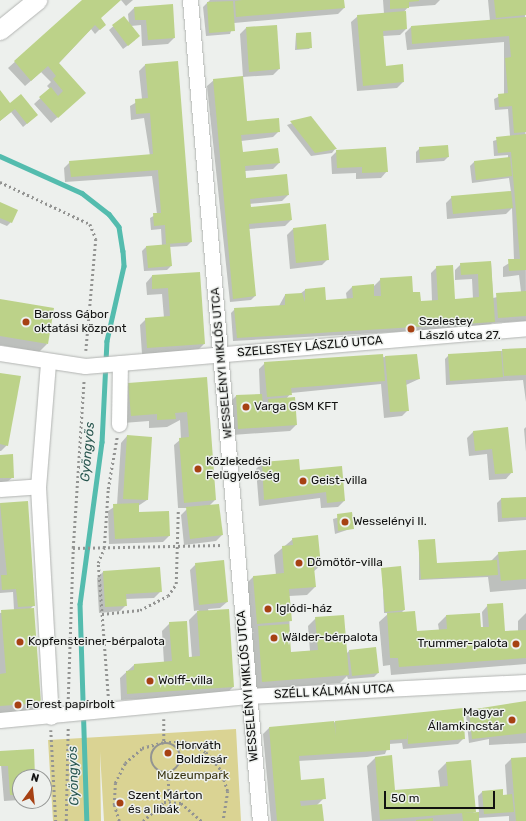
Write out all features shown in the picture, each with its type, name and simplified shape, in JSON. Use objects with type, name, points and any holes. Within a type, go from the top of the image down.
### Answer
[{"type":"main road","points":[[0,30],[37,0]]},
{"type":"street","name":"WESSELÉNYI MIKLÓS UTCA","points":[[190,0],[221,354],[248,696],[260,821]]},
{"type":"street","name":"SZELESTEY LÁSZLÓ UTCA","points":[[0,354],[48,363],[104,364],[526,328]]},
{"type":"street","points":[[48,363],[38,487],[51,717]]},
{"type":"street","points":[[104,364],[119,424]]},
{"type":"street","points":[[0,489],[32,487]]},
{"type":"street","name":"SZÉLL KÁLMÁN UTCA","points":[[0,720],[162,707],[248,696],[526,682]]},
{"type":"path","points":[[0,182],[90,224],[96,239],[104,364],[72,548],[78,714],[66,821]]},
{"type":"path","points":[[109,711],[98,563],[104,548],[108,489],[119,424]]},
{"type":"path","points":[[102,614],[140,610],[168,596],[176,584],[178,511]]},
{"type":"path","points":[[72,548],[236,545]]},
{"type":"path","points":[[162,707],[164,742]]},
{"type":"path","points":[[51,717],[56,821]]},
{"type":"path","points":[[164,742],[152,753],[151,761],[154,768],[168,774]]},
{"type":"path","points":[[164,742],[178,749],[182,756],[178,768],[168,774]]},
{"type":"path","points":[[119,821],[114,805],[115,783],[125,763],[142,748],[164,742],[186,742],[206,752],[221,770],[228,791],[223,821]]},
{"type":"path","points":[[168,774],[170,803]]},
{"type":"path","points":[[143,821],[164,802],[181,803],[202,821]]},
{"type":"green space","name":"Múzeumpark","points":[[236,729],[241,821],[104,821],[100,752],[101,821],[53,821],[52,769],[50,769],[48,740]]},
{"type":"building","points":[[82,0],[121,0],[101,18],[106,25],[100,30],[95,25],[59,63],[86,93],[58,118],[39,97],[51,87],[58,96],[63,91],[53,79],[56,76],[48,66],[31,81],[14,61]]},
{"type":"building","points":[[344,0],[345,8],[236,17],[235,1]]},
{"type":"building","points":[[390,0],[419,1],[409,2],[409,8],[390,9]]},
{"type":"building","points":[[494,0],[526,0],[526,15],[496,18]]},
{"type":"building","points":[[233,1],[235,31],[209,33],[207,2]]},
{"type":"building","points":[[173,4],[175,38],[148,40],[146,20],[135,20],[134,7]]},
{"type":"building","points":[[406,11],[407,29],[383,31],[386,66],[403,64],[404,82],[363,86],[357,15]]},
{"type":"building","points":[[124,16],[140,36],[128,46],[112,25]]},
{"type":"building","points":[[526,17],[526,132],[514,133],[512,106],[499,107],[498,94],[508,93],[505,58],[511,57],[509,36],[412,44],[411,26]]},
{"type":"building","points":[[277,25],[280,69],[249,72],[246,27]]},
{"type":"building","points":[[311,32],[312,48],[297,49],[296,33]]},
{"type":"building","points":[[178,61],[192,242],[166,244],[165,225],[154,226],[153,213],[161,213],[158,170],[71,177],[69,161],[153,154],[150,113],[136,114],[135,99],[148,98],[145,64]]},
{"type":"building","points":[[243,76],[247,121],[279,118],[280,132],[241,135],[243,152],[278,148],[280,163],[245,166],[246,178],[287,174],[289,195],[250,199],[251,207],[290,203],[292,220],[249,224],[256,296],[233,299],[213,79]]},
{"type":"building","points":[[0,90],[10,103],[21,94],[38,115],[27,124],[15,109],[0,121]]},
{"type":"building","points":[[311,116],[337,149],[315,153],[290,121]]},
{"type":"building","points":[[526,134],[526,270],[509,271],[508,259],[520,259],[511,152],[498,153],[496,137]]},
{"type":"building","points":[[448,145],[449,157],[420,160],[419,147]]},
{"type":"building","points":[[386,147],[388,172],[362,173],[362,167],[337,168],[336,150]]},
{"type":"building","points":[[510,157],[512,176],[476,180],[474,161]]},
{"type":"building","points":[[511,191],[513,208],[453,214],[451,196]]},
{"type":"building","points":[[0,202],[18,210],[12,223],[0,218]]},
{"type":"building","points":[[326,224],[329,260],[296,263],[293,228]]},
{"type":"building","points":[[170,244],[172,266],[148,268],[146,246]]},
{"type":"building","points":[[491,261],[495,322],[237,338],[234,308],[285,305],[285,294],[302,293],[305,302],[305,289],[325,287],[326,300],[353,298],[352,286],[374,284],[374,296],[381,296],[380,278],[412,276],[413,292],[420,292],[421,301],[438,300],[436,266],[453,265],[455,299],[479,297],[478,274],[461,275],[460,263]]},
{"type":"building","points":[[200,272],[205,344],[147,348],[145,318],[170,316],[168,288],[152,289],[152,275]]},
{"type":"building","points":[[526,291],[526,316],[498,318],[496,293]]},
{"type":"building","name":"Baross Gábor oktatási központ","points":[[0,299],[54,308],[48,344],[0,336]]},
{"type":"building","points":[[526,348],[526,375],[504,376],[502,349]]},
{"type":"building","points":[[501,351],[503,377],[450,381],[448,354]]},
{"type":"building","points":[[383,354],[385,381],[291,388],[292,395],[267,397],[264,362]]},
{"type":"building","points":[[417,354],[420,379],[406,380],[409,411],[390,412],[385,356]]},
{"type":"building","points":[[0,373],[21,376],[8,446],[0,444]]},
{"type":"building","points":[[207,377],[216,500],[184,503],[179,438],[189,437],[187,412],[175,413],[176,419],[157,420],[157,414],[131,416],[128,383]]},
{"type":"building","points":[[262,394],[263,408],[269,407],[268,399],[295,397],[297,425],[238,429],[236,395]]},
{"type":"building","points":[[508,427],[513,473],[495,474],[492,449],[475,451],[473,431]]},
{"type":"building","points":[[127,435],[152,437],[148,500],[123,499]]},
{"type":"building","points":[[13,454],[14,478],[0,478],[0,455]]},
{"type":"building","name":"Geist-villa","points":[[299,459],[300,470],[342,466],[345,501],[327,503],[326,492],[264,500],[262,462]]},
{"type":"building","points":[[526,497],[526,517],[502,518],[501,498]]},
{"type":"building","points":[[28,501],[35,606],[18,607],[16,589],[2,590],[1,575],[7,575],[0,503]]},
{"type":"building","points":[[139,503],[139,512],[169,511],[170,536],[115,539],[113,504]]},
{"type":"building","points":[[219,504],[223,535],[190,539],[186,507]]},
{"type":"building","name":"Wesselényi II.","points":[[352,512],[354,529],[338,531],[337,514]]},
{"type":"building","points":[[318,535],[321,566],[314,567],[316,587],[289,589],[292,621],[257,624],[253,576],[284,573],[282,546],[293,545],[292,538]]},
{"type":"building","points":[[435,539],[437,563],[497,560],[498,575],[421,579],[418,540]]},
{"type":"building","points":[[526,550],[526,579],[501,581],[498,552]]},
{"type":"building","points":[[224,560],[228,602],[199,605],[195,563]]},
{"type":"building","points":[[401,566],[405,610],[385,612],[381,568]]},
{"type":"building","points":[[160,567],[162,592],[126,594],[127,606],[105,607],[103,571]]},
{"type":"building","points":[[503,603],[505,631],[526,630],[526,658],[399,667],[398,658],[390,658],[387,613],[415,611],[417,631],[447,629],[446,615],[480,613],[481,627],[489,627],[487,604]]},
{"type":"building","name":"Kopfensteiner-bérpalota","points":[[34,608],[41,703],[0,706],[0,674],[6,673],[1,610]]},
{"type":"building","points":[[229,609],[234,687],[127,694],[126,671],[134,670],[134,664],[172,661],[169,622],[187,621],[189,657],[200,656],[197,611]]},
{"type":"building","name":"Wälder-bérpalota","points":[[344,615],[349,675],[262,682],[258,626],[289,624],[291,652],[318,650],[315,617]]},
{"type":"building","points":[[376,647],[379,673],[352,676],[349,650]]},
{"type":"building","points":[[526,701],[526,733],[472,739],[469,710]]},
{"type":"building","points":[[463,708],[465,739],[408,744],[407,730],[407,739],[390,740],[390,750],[299,756],[301,780],[324,778],[326,799],[300,801],[301,806],[322,804],[324,821],[277,821],[269,727],[334,721],[336,736],[335,721]]},
{"type":"building","points":[[34,749],[35,769],[12,769],[12,795],[10,795],[8,766],[0,766],[0,751]]},
{"type":"building","points":[[392,755],[395,790],[448,786],[446,762],[471,760],[476,812],[380,820],[375,757]]},
{"type":"building","points":[[526,757],[526,821],[516,821],[511,758]]},
{"type":"building","points":[[503,789],[503,795],[512,794],[514,812],[484,814],[482,791]]},
{"type":"building","points":[[479,812],[479,821],[463,821],[462,813]]},
{"type":"building","points":[[433,818],[433,821],[416,821],[416,820]]},
{"type":"waterway","name":"Gyöngyös","points":[[0,156],[82,193],[109,214],[119,227],[123,251],[124,266],[107,341],[102,442],[80,604],[87,821]]},
{"type":"place","name":"Baross Gábor oktatási központ","points":[[26,322]]},
{"type":"place","name":"Szelestey László utca 27.","points":[[411,329]]},
{"type":"place","name":"Varga GSM KFT","points":[[246,407]]},
{"type":"place","name":"Közlekedési Felügyelőség","points":[[198,469]]},
{"type":"place","name":"Geist-villa","points":[[303,481]]},
{"type":"place","name":"Wesselényi II.","points":[[345,522]]},
{"type":"place","name":"Dömötör-villa","points":[[299,563]]},
{"type":"place","name":"Iglódi-ház","points":[[268,609]]},
{"type":"place","name":"Wälder-bérpalota","points":[[274,638]]},
{"type":"place","name":"Kopfensteiner-bérpalota","points":[[20,642]]},
{"type":"place","name":"Trummer-palota","points":[[516,644]]},
{"type":"place","name":"Wolff-villa","points":[[150,681]]},
{"type":"place","name":"Forest papírbolt","points":[[18,705]]},
{"type":"place","name":"Magyar Államkincstár","points":[[512,720]]},
{"type":"place","name":"Horváth Boldizsár","points":[[168,753]]},
{"type":"place","name":"Szent Márton és a libák","points":[[120,803]]}]
